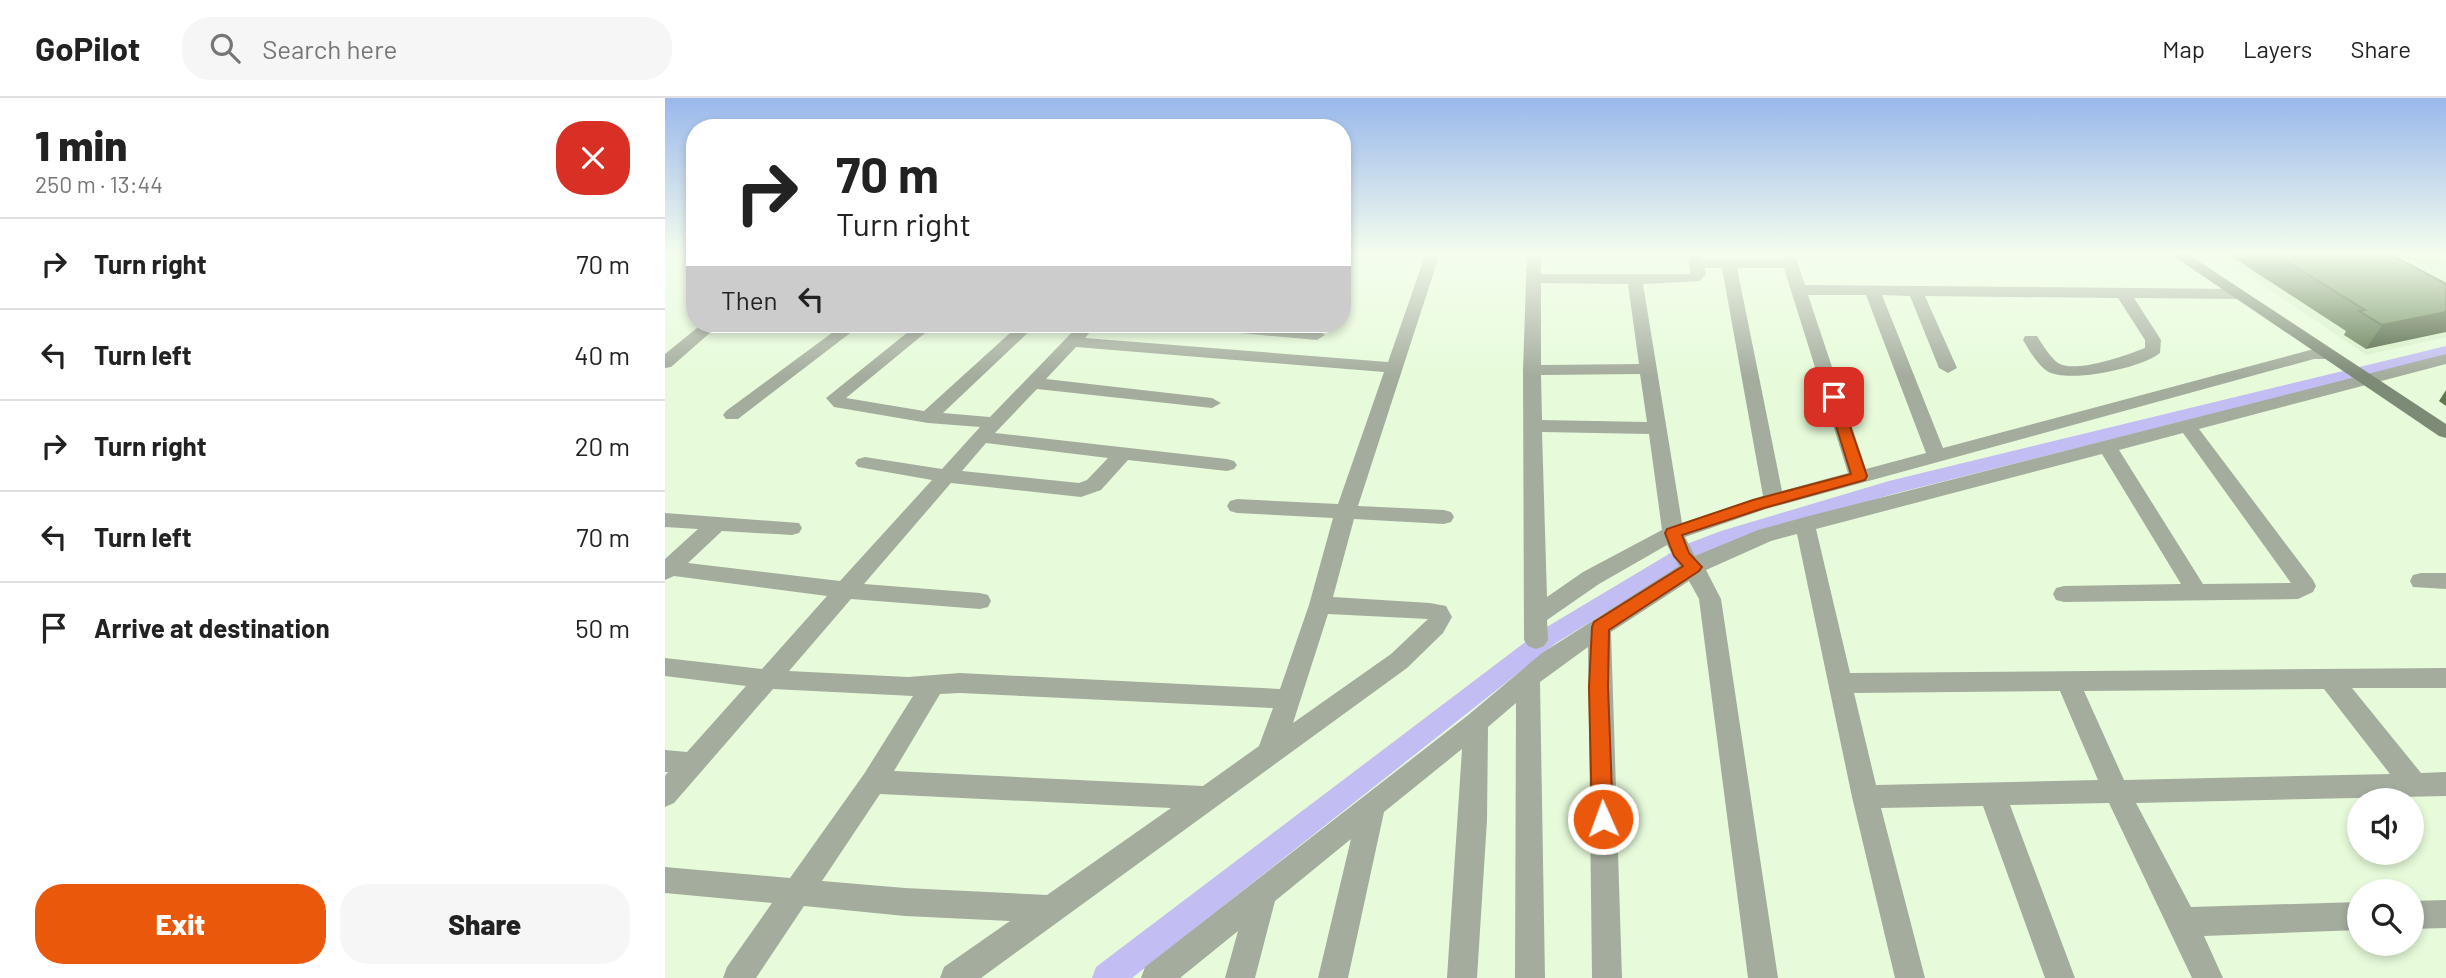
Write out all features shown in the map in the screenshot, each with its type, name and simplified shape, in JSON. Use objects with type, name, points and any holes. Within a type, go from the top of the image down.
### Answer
[{"type":"street","points":[[1270,754],[1320,605],[1346,512],[1420,294]]},
{"type":"street","points":[[1532,294],[1535,426],[1534,617],[1544,652]]},
{"type":"street","points":[[1637,294],[1673,533],[1682,556],[1693,567],[1710,599],[1763,978]]},
{"type":"street","points":[[1735,294],[1774,500]]},
{"type":"street","points":[[1800,294],[1859,476]]},
{"type":"street","points":[[1873,294],[1935,455]]},
{"type":"street","points":[[1917,294],[1948,368]]},
{"type":"street","points":[[2031,340],[2053,367],[2066,372],[2151,352],[2154,349],[2153,340],[2124,294]]},
{"type":"street","points":[[2238,294],[2446,432]]},
{"type":"street","points":[[665,363],[701,333]]},
{"type":"street","points":[[732,415],[842,333]]},
{"type":"street","points":[[917,333],[835,398],[840,403],[988,430],[1123,453],[1227,465]]},
{"type":"street","points":[[928,417],[1019,333]]},
{"type":"street","points":[[665,795],[946,476],[1080,333]]},
{"type":"street","points":[[1295,333],[1317,335]]},
{"type":"street","points":[[1072,342],[1397,368]]},
{"type":"street","points":[[1534,617],[1591,578],[1673,533],[1774,500],[1935,455],[2313,354],[2331,355]]},
{"type":"street","points":[[1156,978],[1476,723],[1528,677],[1544,652],[1600,627],[1693,567],[1765,535],[2364,377],[2446,359]]},
{"type":"street","points":[[1532,370],[1648,369]]},
{"type":"street","points":[[1033,383],[1212,403]]},
{"type":"street","points":[[2064,594],[2298,591],[2305,586],[2187,425]]},
{"type":"street","points":[[1535,426],[1657,428]]},
{"type":"street","points":[[2106,445],[2199,594]]},
{"type":"street","points":[[865,463],[946,476],[1086,489],[1094,485],[1123,453]]},
{"type":"street","points":[[1237,506],[1444,517]]},
{"type":"street","points":[[665,520],[792,527]]},
{"type":"street","points":[[667,570],[718,523]]},
{"type":"street","points":[[1805,524],[1865,797],[1910,978]]},
{"type":"street","points":[[667,570],[845,590],[980,601]]},
{"type":"street","points":[[2421,581],[2446,580]]},
{"type":"street","points":[[955,978],[1047,909],[1209,798],[1399,661],[1435,627],[1441,617],[1438,612],[1430,611],[1320,605]]},
{"type":"street","points":[[1600,627],[1599,687],[1607,978]]},
{"type":"street","points":[[665,667],[765,679],[932,687],[960,683],[1289,699]]},
{"type":"street","points":[[1528,677],[1531,847],[1529,978]]},
{"type":"street","points":[[1840,683],[2446,678]]},
{"type":"street","points":[[2330,679],[2414,784]]},
{"type":"street","points":[[2069,681],[2117,793],[2183,922],[2208,978]]},
{"type":"street","points":[[738,978],[873,782],[932,687]]},
{"type":"street","points":[[1462,978],[1473,820],[1476,723]]},
{"type":"street","points":[[665,761],[693,764]]},
{"type":"street","points":[[873,782],[1209,798]]},
{"type":"street","points":[[1865,797],[2446,784]]},
{"type":"street","points":[[1992,794],[2060,978]]},
{"type":"street","points":[[1333,978],[1372,806]]},
{"type":"street","points":[[665,880],[797,893],[1047,909]]},
{"type":"street","points":[[1240,978],[1263,893]]},
{"type":"street","points":[[2424,915],[2446,914]]},
{"type":"street","points":[[2183,922],[2347,916]]},
{"type":"shaded area","points":[[2276,294],[2446,294],[2446,337],[2366,355]]},
{"type":"building","points":[[2339,294],[2446,294],[2446,312],[2382,325],[2359,311],[2365,310]]},
{"type":"waterway","points":[[1107,978],[1548,637],[1692,550],[1728,536],[1889,488],[2446,351]]},
{"type":"route","points":[[1603,819],[1600,627],[1693,567],[1682,556],[1673,533],[1759,504],[1859,476],[1834,397]]}]
